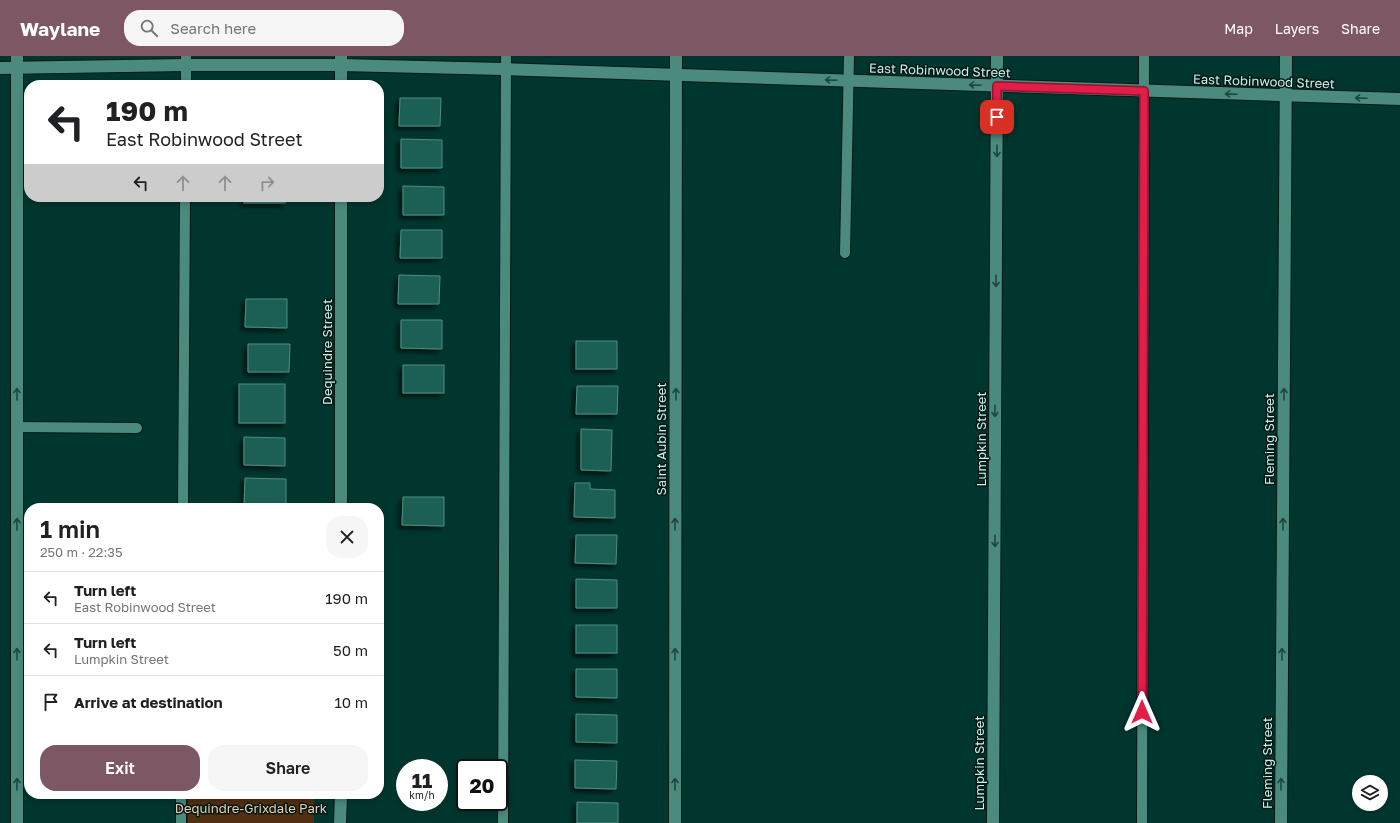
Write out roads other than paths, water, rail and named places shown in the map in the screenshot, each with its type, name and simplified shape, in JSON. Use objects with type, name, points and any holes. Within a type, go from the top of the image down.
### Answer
[{"type":"street","name":"Saint Aubin Street","points":[[675,823],[676,56]]},
{"type":"street","name":"Lumpkin Street","points":[[993,823],[997,56]]},
{"type":"street","name":"Fleming Street","points":[[1281,823],[1286,56]]},
{"type":"street","name":"East Robinwood Street","points":[[0,68],[17,62],[341,61],[506,69],[1400,99]]},
{"type":"street","points":[[341,61],[341,80]]},
{"type":"street","points":[[17,62],[17,823]]},
{"type":"street","name":"Dequindre Street","points":[[341,202],[341,503]]},
{"type":"street","points":[[340,823],[341,799]]},
{"type":"lane","points":[[503,823],[506,56]]},
{"type":"lane","points":[[845,253],[849,56]]},
{"type":"lane","points":[[1142,823],[1144,56]]},
{"type":"lane","points":[[186,61],[186,80]]},
{"type":"lane","points":[[183,503],[185,202]]},
{"type":"lane","points":[[17,427],[137,428]]},
{"type":"lane","points":[[181,799],[181,823]]},
{"type":"park label","name":"Dequindre-Grixdale Park","points":[[251,808]]}]
